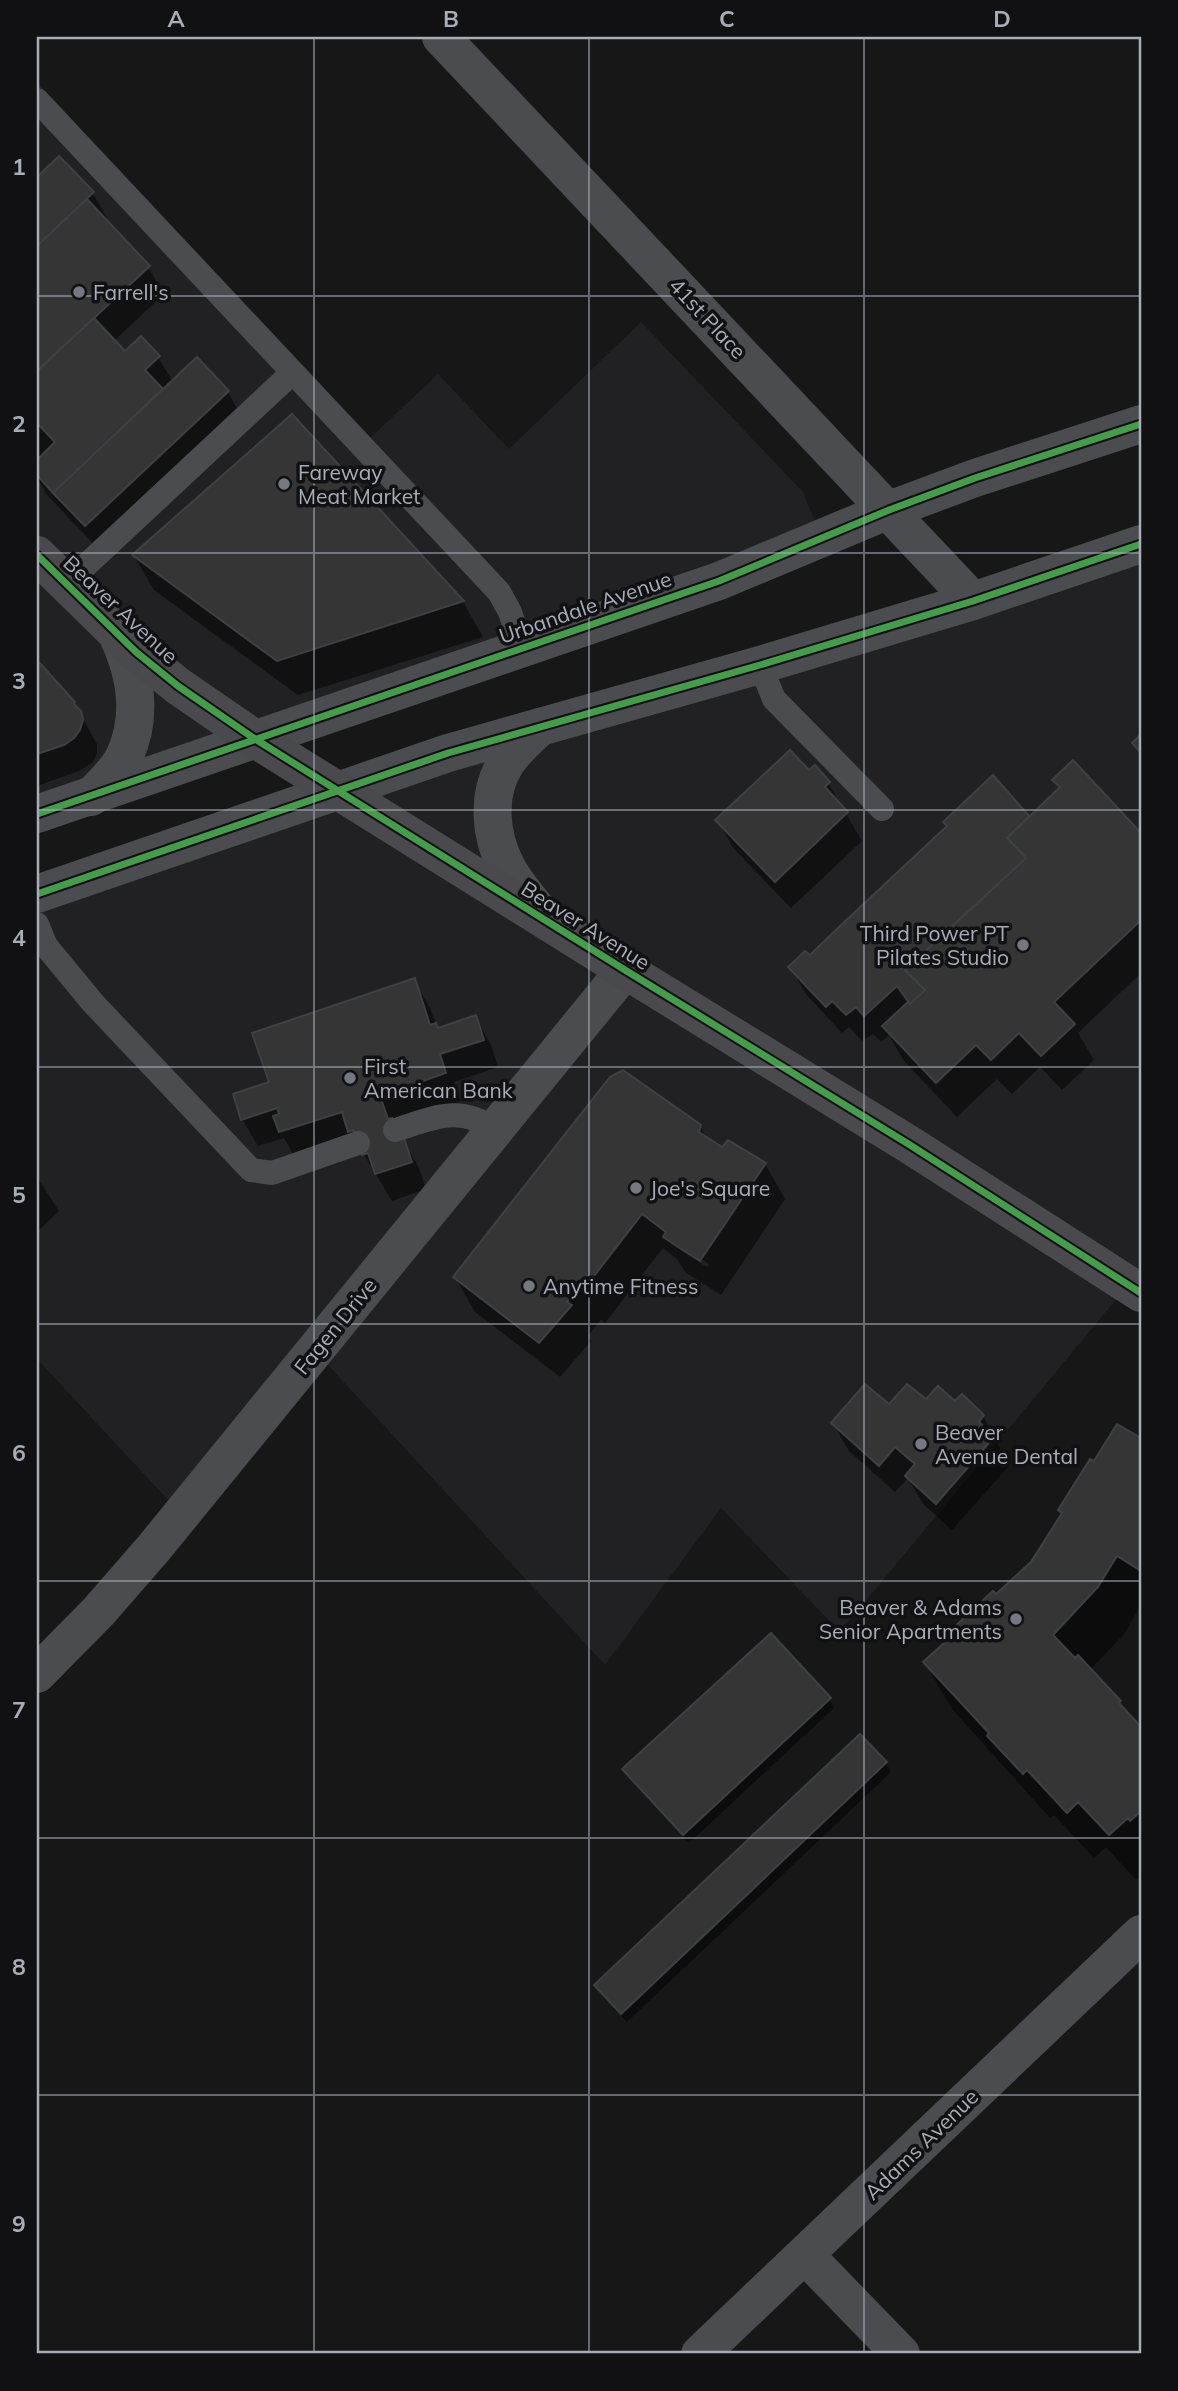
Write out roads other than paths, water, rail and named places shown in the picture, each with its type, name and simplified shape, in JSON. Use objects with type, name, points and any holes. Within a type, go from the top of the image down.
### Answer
[{"type":"main road","name":"Beaver Avenue","points":[[37,555],[117,634],[178,686],[255,739],[910,1145],[1141,1293]]},
{"type":"street","name":"41st Place","points":[[441,37],[974,601]]},
{"type":"street","name":"Urbandale Avenue","points":[[37,814],[719,581],[975,478],[1141,424]]},
{"type":"street","points":[[37,894],[448,753],[974,601],[1141,544]]},
{"type":"street","points":[[91,797],[124,757],[135,721],[133,678],[127,655],[117,634]]},
{"type":"street","points":[[540,727],[506,762],[493,796],[493,818],[496,840],[507,868],[548,922]]},
{"type":"street","name":"Fagen Drive","points":[[37,1674],[99,1611],[153,1549],[625,970]]},
{"type":"street","name":"Adams Avenue","points":[[700,2354],[1141,1934]]},
{"type":"street","points":[[805,2255],[901,2354]]},
{"type":"lane","points":[[37,100],[499,592],[510,612],[521,647]]},
{"type":"lane","points":[[66,584],[292,373]]},
{"type":"lane","points":[[760,665],[774,699],[881,809]]},
{"type":"lane","points":[[37,923],[47,946],[93,1003],[251,1170],[272,1172],[358,1143]]},
{"type":"lane","points":[[395,1130],[438,1116],[459,1114],[484,1121],[495,1130]]},
{"type":"place","name":"Farrell's","points":[[79,292]]},
{"type":"place","name":"Fareway Meat Market","points":[[284,484]]},
{"type":"place","name":"Third Power PT Pilates Studio","points":[[1023,945]]},
{"type":"place","name":"First American Bank","points":[[350,1078]]},
{"type":"place","name":"Joe's Square","points":[[636,1188]]},
{"type":"place","name":"Anytime Fitness","points":[[529,1286]]},
{"type":"place","name":"Beaver Avenue Dental","points":[[921,1444]]},
{"type":"place","name":"Beaver & Adams Senior Apartments","points":[[1016,1619]]}]
